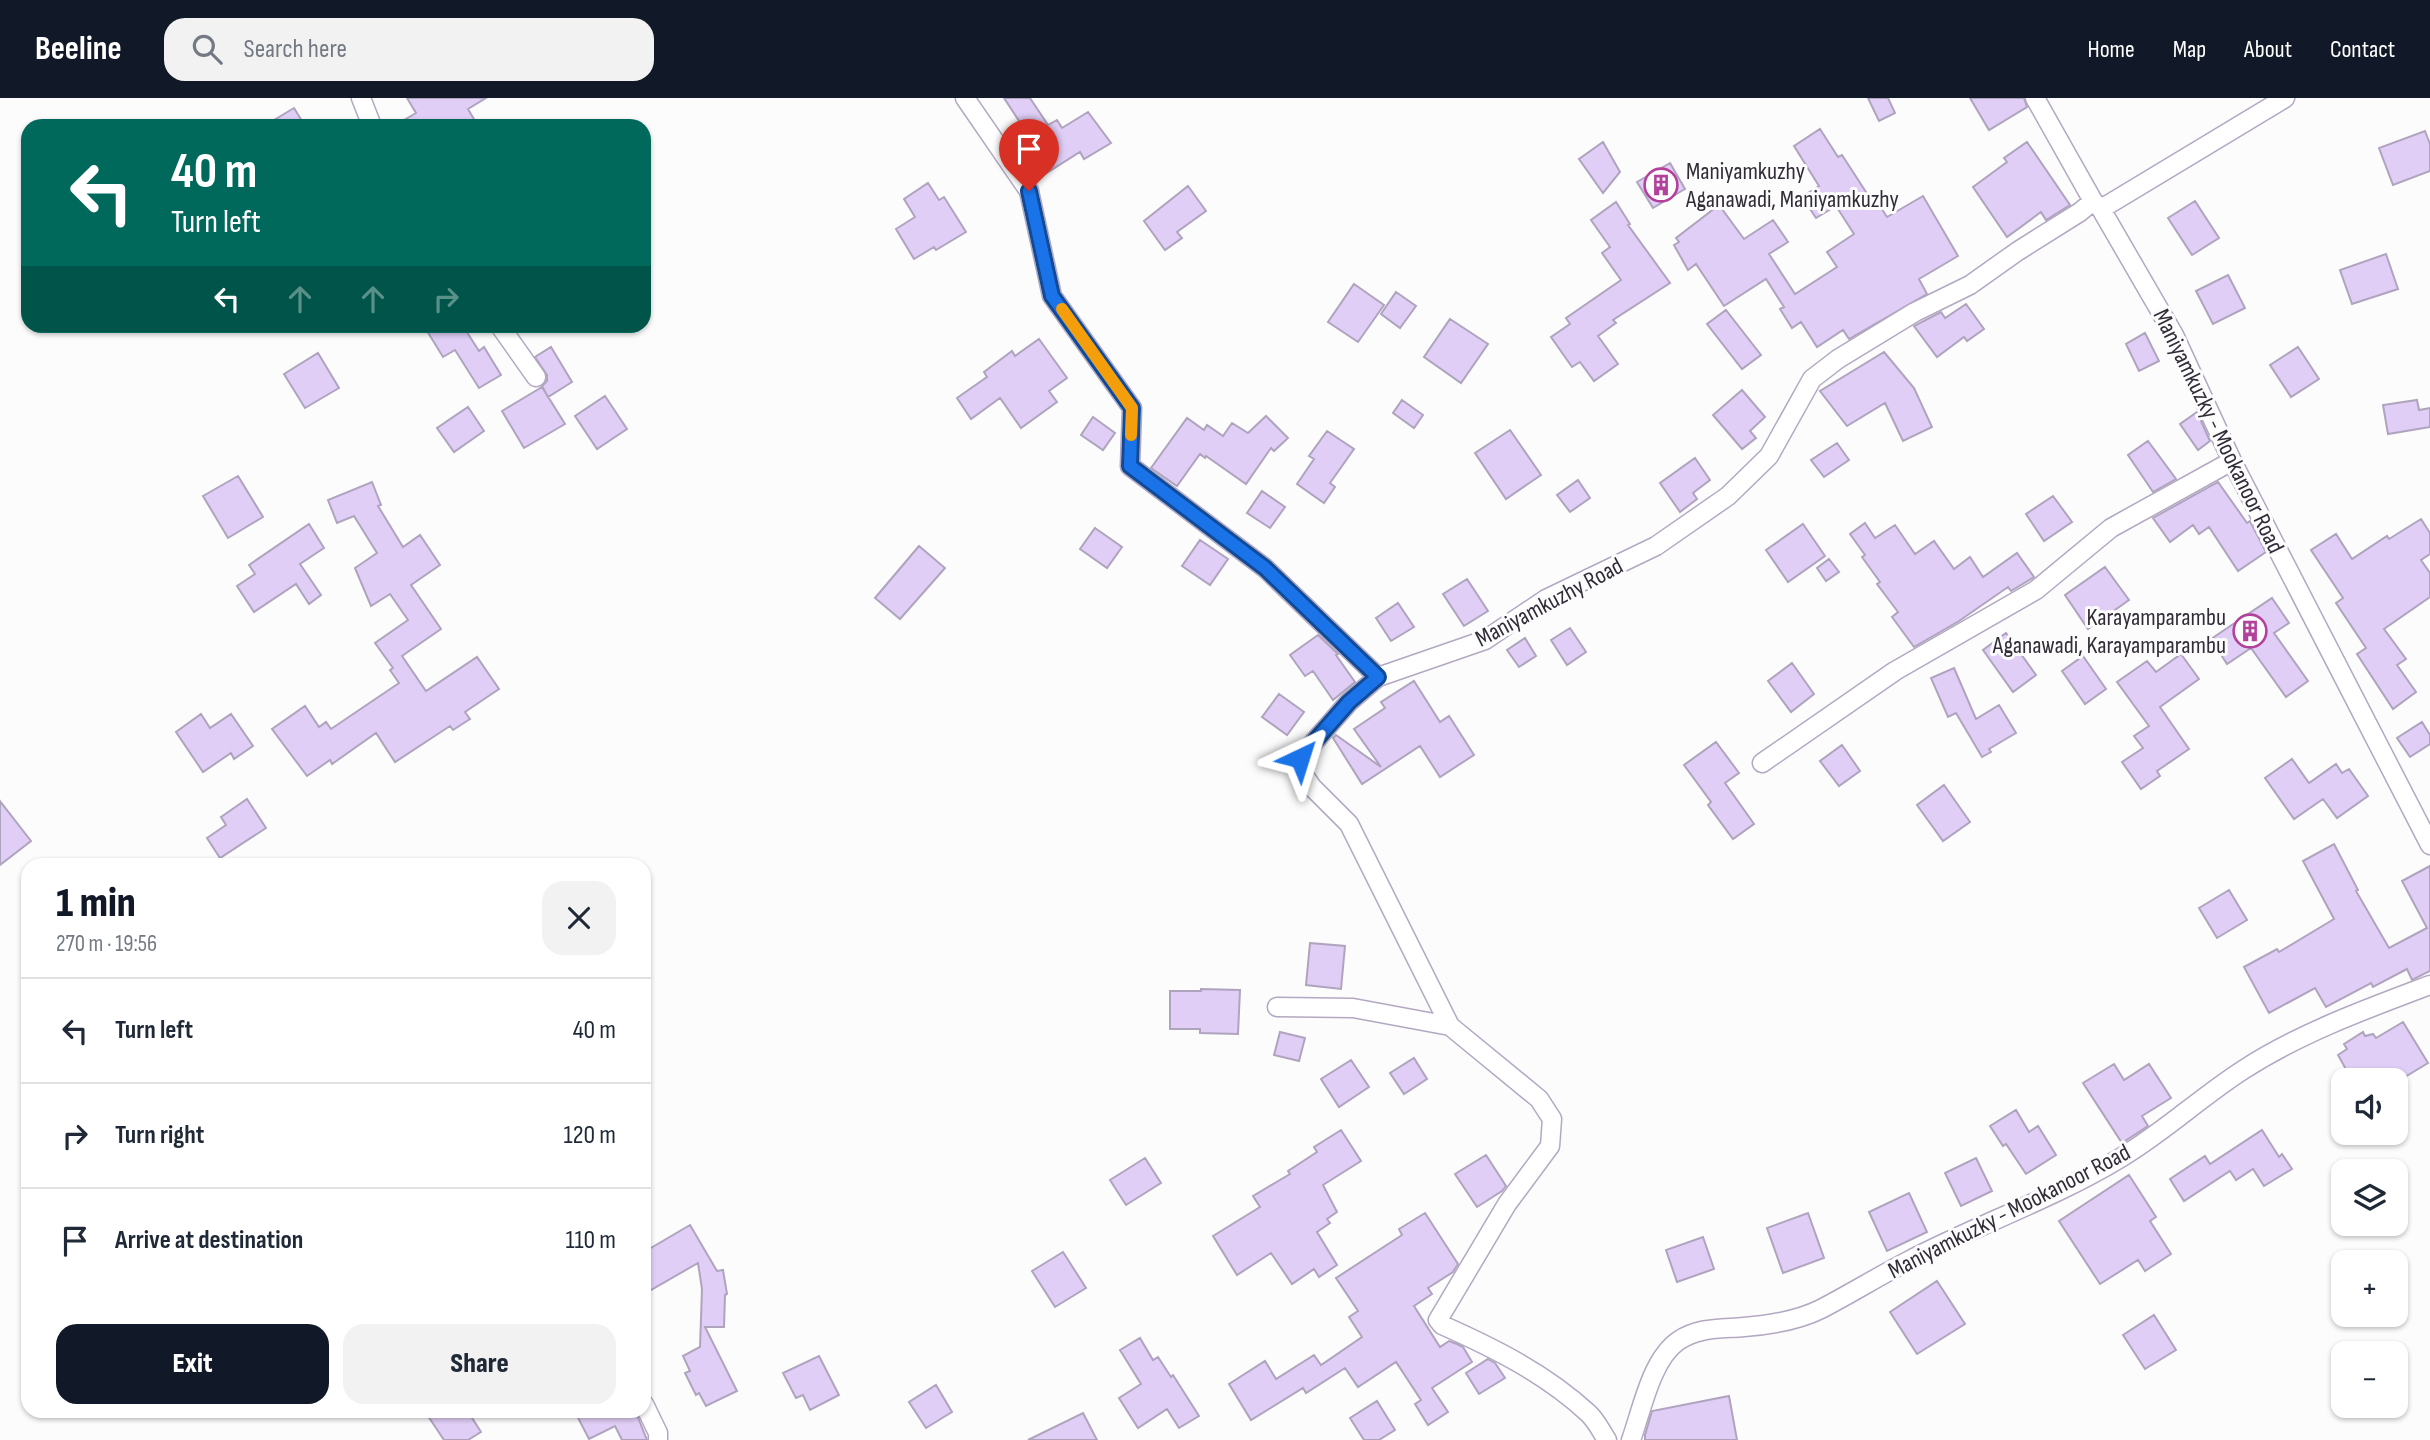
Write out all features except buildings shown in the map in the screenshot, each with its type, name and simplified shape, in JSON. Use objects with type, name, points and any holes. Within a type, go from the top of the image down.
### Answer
[{"type":"street","points":[[361,98],[369,119]]},
{"type":"street","points":[[965,98],[1029,191],[1052,296],[1132,408],[1130,466],[1265,568],[1378,677]]},
{"type":"street","name":"Maniyamkuzky - Mookanoor Road","points":[[2035,98],[2174,335],[2232,461],[2430,845]]},
{"type":"street","points":[[2097,205],[2285,98]]},
{"type":"street","name":"Maniyamkuzhy Road","points":[[1450,1026],[1349,824],[1312,787],[1301,771],[1300,758],[1349,702],[1378,677],[1485,640],[1546,599],[1656,546],[1728,496],[1769,456],[1812,379],[1838,359],[1915,312],[1970,285],[2018,251],[2080,212],[2097,205]]},
{"type":"street","points":[[505,333],[536,377]]},
{"type":"street","points":[[1762,763],[1895,671],[2036,590],[2111,528],[2232,461]]},
{"type":"street","name":"Maniyamkuzky - Mookanoor Road","points":[[1631,1440],[1656,1369],[1664,1354],[1678,1341],[1693,1333],[1711,1329],[1784,1322],[1819,1310],[1909,1260],[2082,1180],[2124,1156],[2242,1070],[2273,1053],[2372,1007],[2430,985]]},
{"type":"street","points":[[1277,1007],[1353,1008],[1450,1026],[1539,1098],[1552,1119],[1550,1146],[1507,1205],[1437,1320],[1533,1371],[1590,1414],[1607,1440]]},
{"type":"street","points":[[651,1418],[658,1433],[658,1440]]},
{"type":"slow traffic","points":[[1062,309],[1132,408],[1131,435]]},
{"type":"place","name":"Maniyamkuzhy Aganawadi, Maniyamkuzhy","points":[[1661,185]]},
{"type":"place","name":"Karayamparambu Aganawadi, Karayamparambu","points":[[2250,631]]},
{"type":"route","points":[[1029,191],[1052,296],[1132,408],[1130,466],[1265,568],[1378,677],[1349,702],[1300,758]]}]
